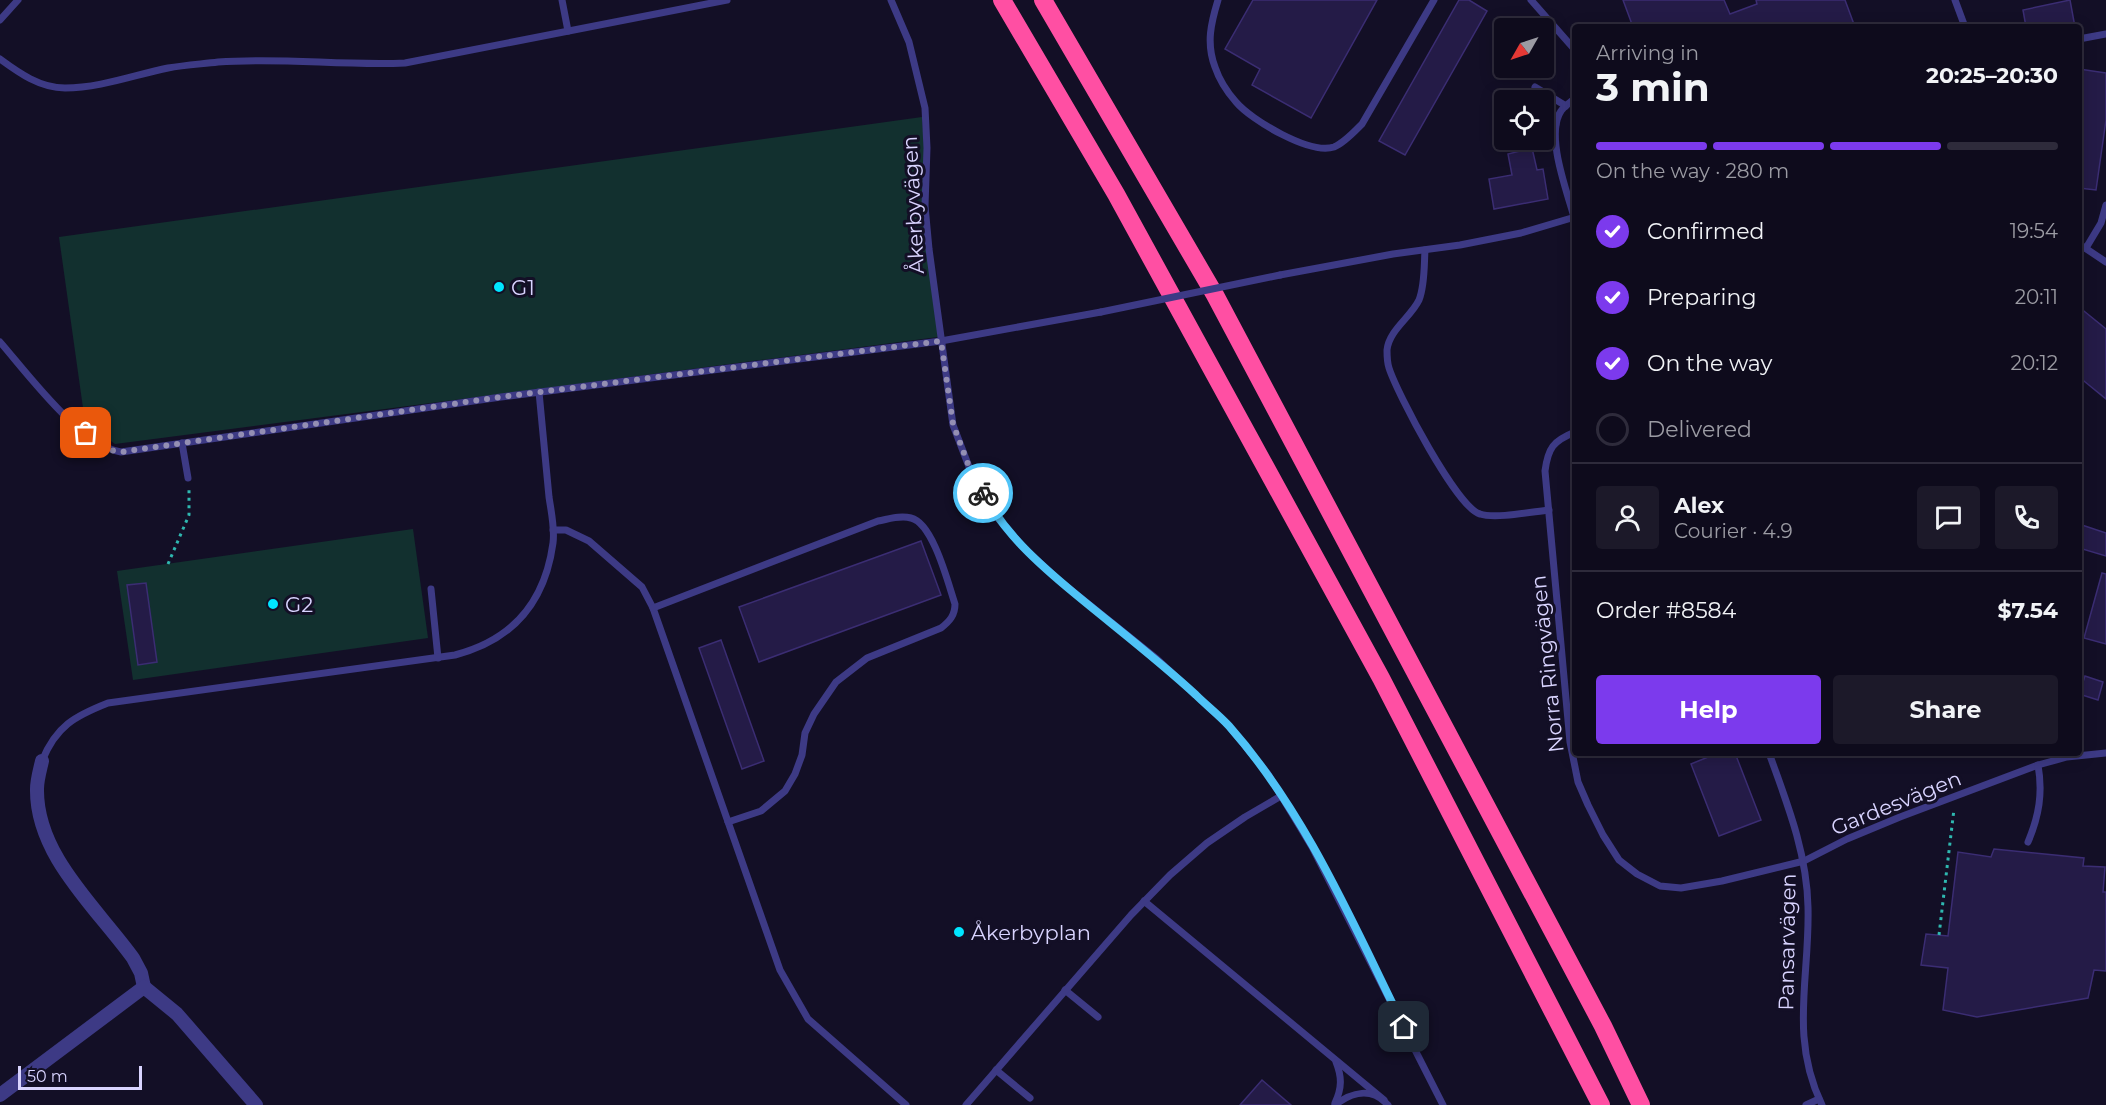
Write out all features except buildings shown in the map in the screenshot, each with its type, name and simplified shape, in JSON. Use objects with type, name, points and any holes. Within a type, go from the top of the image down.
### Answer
[{"type":"highway","points":[[1002,0],[1116,194],[1370,658],[1601,1105]]},
{"type":"highway","points":[[1043,0],[1215,295],[1597,1015],[1641,1105]]},
{"type":"street","points":[[42,761],[37,788],[40,816],[48,842],[62,868],[133,958],[141,973],[144,987],[177,1014],[256,1105]]},
{"type":"street","points":[[0,1095],[144,987]]},
{"type":"lane","points":[[0,20],[18,0]]},
{"type":"lane","points":[[562,0],[568,31]]},
{"type":"lane","points":[[0,59],[17,72],[39,83],[63,88],[87,87],[169,68],[219,62],[298,61],[368,65],[405,63],[727,0]]},
{"type":"lane","name":"Åkerbyvägen","points":[[891,0],[909,42],[925,108],[927,148],[925,206],[941,341],[953,424],[971,472],[995,515],[1024,548],[1061,582],[1156,659],[1228,725],[1268,774],[1312,847],[1346,910],[1443,1105]]},
{"type":"lane","points":[[1218,0],[1210,27],[1210,48],[1215,67],[1237,104],[1258,120],[1292,139],[1316,147],[1333,147],[1362,124],[1434,0]]},
{"type":"lane","points":[[1531,0],[1572,47]]},
{"type":"lane","points":[[1955,0],[1964,24]]},
{"type":"lane","points":[[2082,38],[2106,34]]},
{"type":"lane","points":[[1535,87],[1566,106]]},
{"type":"lane","points":[[1572,101],[1561,111],[1556,124],[1555,142],[1572,206]]},
{"type":"lane","points":[[2086,248],[2101,223],[2106,205]]},
{"type":"lane","points":[[0,342],[66,416],[98,443],[110,450],[121,452],[539,392],[941,341],[1101,312],[1280,275],[1425,249],[1460,245],[1521,233],[1572,218]]},
{"type":"lane","points":[[2082,246],[2106,262]]},
{"type":"lane","points":[[1425,249],[1419,299],[1392,336],[1387,347],[1388,365],[1398,389],[1450,484],[1466,505],[1478,514],[1489,516],[1549,510]]},
{"type":"lane","points":[[42,761],[52,738],[63,726],[87,711],[108,703],[438,658],[474,650],[516,625],[529,609],[542,586],[554,540],[539,392]]},
{"type":"lane","name":"Norra Ringvägen","points":[[1572,434],[1555,442],[1547,456],[1545,471],[1572,752]]},
{"type":"lane","points":[[182,443],[188,478]]},
{"type":"lane","points":[[653,608],[878,521],[901,517],[913,518],[930,534],[955,604],[955,612],[950,621],[941,628],[867,658],[836,682],[825,695],[809,723],[802,755],[795,774],[785,790],[761,811],[728,822]]},
{"type":"lane","points":[[553,530],[566,530],[589,541],[642,587],[653,608],[780,970],[808,1019],[906,1105]]},
{"type":"lane","points":[[431,589],[438,658]]},
{"type":"lane","name":"Gardesvägen","points":[[2082,755],[2106,753]]},
{"type":"lane","name":"Norra Ringvägen","points":[[1573,756],[1578,782],[1602,835],[1619,860],[1637,874],[1660,886],[1681,888],[1706,885],[1804,861]]},
{"type":"lane","name":"Pansarvägen","points":[[1770,756],[1796,828],[1804,861],[1808,908],[1802,1016],[1805,1049],[1820,1102]]},
{"type":"lane","name":"Gardesvägen","points":[[1804,861],[1858,835],[1956,796],[2038,765],[2077,756]]},
{"type":"lane","points":[[2028,842],[2042,786],[2038,765]]},
{"type":"lane","points":[[966,1105],[1065,990],[1170,875],[1208,843],[1245,817],[1281,796]]},
{"type":"lane","points":[[1144,901],[1386,1103]]},
{"type":"lane","points":[[1065,990],[1098,1017]]},
{"type":"lane","points":[[1334,1105],[1341,1084],[1341,1074],[1336,1060]]},
{"type":"lane","points":[[996,1070],[1030,1098]]},
{"type":"lane","points":[[1334,1105],[1347,1096],[1363,1093],[1375,1095],[1386,1103]]},
{"type":"lane","points":[[1806,1105],[1820,1102]]},
{"type":"path","points":[[168,564],[189,515],[188,478]]},
{"type":"path","points":[[1939,935],[1956,796]]},
{"type":"green space","name":"G1","points":[[922,117],[938,337],[115,444],[85,422],[59,237]]},
{"type":"green space","name":"G2","points":[[413,529],[428,638],[133,680],[117,571]]},
{"type":"way so far","points":[[86,433],[110,450],[121,452],[501,397],[941,341],[953,424],[971,472],[983,493]]},
{"type":"place","name":"G1","points":[[499,287]]},
{"type":"place","name":"G2","points":[[273,604]]},
{"type":"place","name":"Åkerbyplan","points":[[959,932]]},
{"type":"route","points":[[983,493],[995,515],[1024,548],[1061,582],[1185,685],[1228,725],[1268,774],[1312,847],[1346,910],[1404,1027]]}]
